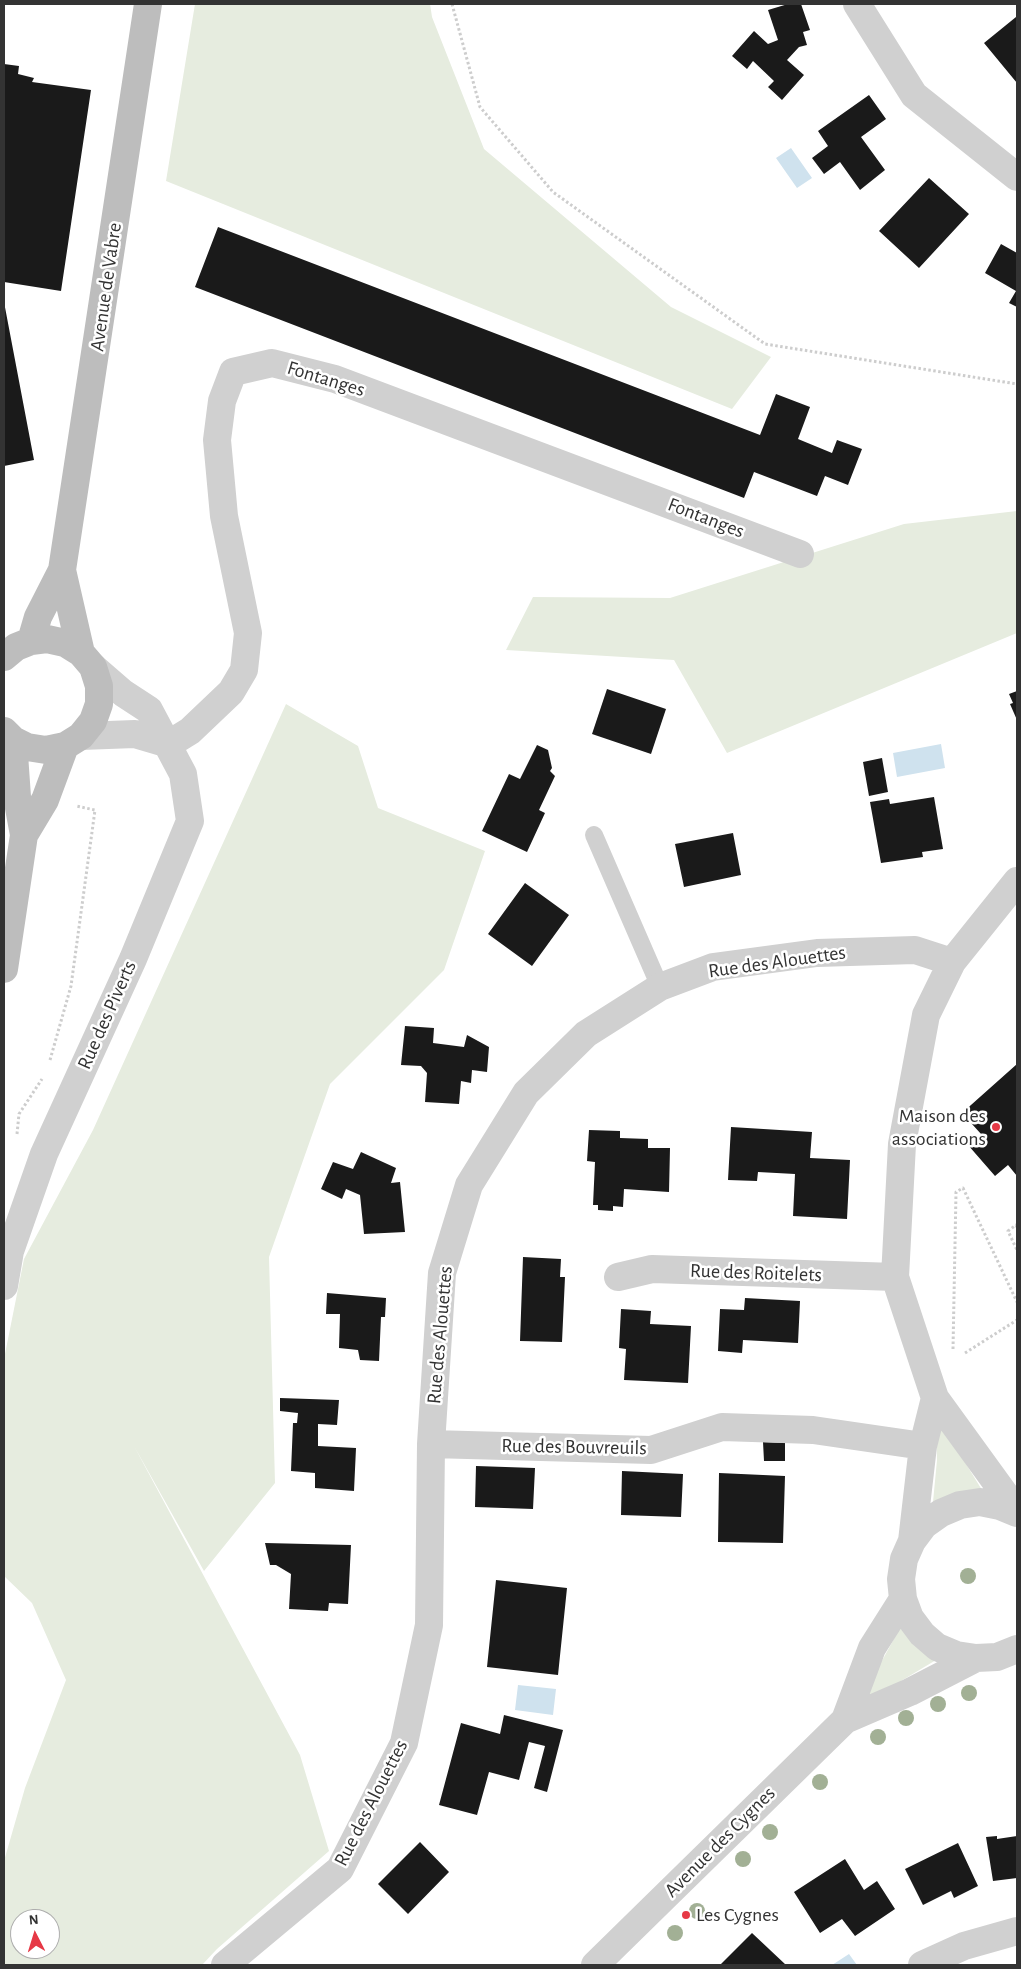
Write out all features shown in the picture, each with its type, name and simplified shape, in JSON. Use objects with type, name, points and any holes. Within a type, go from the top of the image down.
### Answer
[{"type":"main road","name":"Avenue de Vabre","points":[[14,649],[38,617],[62,570],[148,4]]},
{"type":"main road","name":"Avenue de Vabre","points":[[62,570],[87,660],[99,686],[99,704],[93,722],[73,741]]},
{"type":"main road","points":[[14,649],[46,639],[65,643],[87,660]]},
{"type":"main road","points":[[8,736],[27,747],[46,750],[73,741]]},
{"type":"main road","points":[[4,969],[24,836],[8,736]]},
{"type":"main road","points":[[24,836],[45,800],[73,741]]},
{"type":"street","points":[[857,4],[914,95],[1017,177]]},
{"type":"street","name":"Fontanges","points":[[169,744],[190,731],[231,692],[244,670],[248,633],[224,516],[217,440],[222,401],[233,372],[272,363],[335,379],[800,554]]},
{"type":"street","name":"Rue des Piverts","points":[[4,1286],[10,1251],[44,1154],[133,959],[190,821],[183,774],[169,744],[149,710],[123,693],[87,660]]},
{"type":"street","points":[[73,741],[135,734],[169,744]]},
{"type":"street","points":[[1017,881],[952,962],[926,1015],[902,1144],[895,1277],[935,1398],[1017,1512]]},
{"type":"street","name":"Rue des Alouettes","points":[[225,1965],[340,1869],[404,1743],[429,1625],[430,1444],[442,1273],[469,1185],[526,1093],[586,1034],[660,987],[713,967],[817,953],[914,950],[952,962]]},
{"type":"street","name":"Rue des Roitelets","points":[[618,1277],[652,1269],[895,1277]]},
{"type":"street","points":[[935,1398],[923,1446],[912,1541],[902,1569],[903,1599],[910,1618],[922,1634],[937,1647],[956,1655],[976,1658],[997,1656],[1017,1649]]},
{"type":"street","name":"Rue des Bouvreuils","points":[[430,1444],[652,1450],[722,1427],[813,1430],[923,1446]]},
{"type":"street","points":[[912,1541],[924,1525],[941,1513],[960,1505],[980,1502],[1017,1512]]},
{"type":"street","name":"Avenue des Cygnes","points":[[845,1720],[872,1648],[903,1599]]},
{"type":"street","name":"Avenue des Cygnes","points":[[595,1965],[845,1720],[910,1692],[976,1658]]},
{"type":"street","points":[[922,1965],[964,1946],[1017,1931]]},
{"type":"lane","points":[[594,835],[660,987]]},
{"type":"path","points":[[452,4],[480,107],[553,192],[765,344],[1017,384]]},
{"type":"path","points":[[45,800],[95,810],[71,986],[48,1070]]},
{"type":"path","points":[[43,1077],[19,1114],[17,1134],[44,1154]]},
{"type":"path","points":[[953,1350],[956,1192],[963,1188],[1017,1302]]},
{"type":"path","points":[[1017,1227],[1016,1225],[1008,1231],[1017,1250]]},
{"type":"path","points":[[965,1353],[1017,1320]]},
{"type":"shaded area","points":[[195,4],[430,4],[432,17],[484,149],[671,307],[771,357],[732,409],[166,181]]},
{"type":"shaded area","points":[[1017,511],[1017,633],[727,753],[674,660],[506,650],[533,597],[670,598],[904,524]]},
{"type":"shaded area","points":[[286,704],[358,746],[378,808],[485,851],[444,970],[330,1084],[269,1257],[275,1483],[204,1571],[134,1446],[300,1755],[329,1851],[217,1949],[202,1965],[4,1965],[4,1861],[25,1788],[66,1680],[32,1603],[4,1576],[4,1359],[24,1259],[93,1130]]},
{"type":"shaded area","points":[[936,1422],[947,1433],[982,1490],[933,1502],[937,1460]]},
{"type":"shaded area","points":[[900,1628],[915,1645],[936,1660],[866,1702],[862,1697]]},
{"type":"water","points":[[791,148],[812,178],[797,188],[776,158]]},
{"type":"water","points":[[941,744],[945,768],[897,777],[893,753]]},
{"type":"water","points":[[518,1685],[556,1689],[553,1715],[515,1710]]},
{"type":"water","points":[[849,1954],[857,1965],[832,1965]]},
{"type":"building","points":[[788,4],[801,4],[810,30],[803,32],[807,45],[799,47],[787,60],[804,75],[782,100],[768,87],[774,81],[753,61],[747,69],[732,56],[754,31],[768,44],[778,40],[768,10]]},
{"type":"building","points":[[1017,18],[1017,83],[984,43]]},
{"type":"building","points":[[4,64],[19,66],[18,74],[34,78],[32,82],[91,90],[61,291],[4,282]]},
{"type":"building","points":[[869,95],[886,119],[861,137],[885,170],[860,190],[840,162],[824,174],[812,158],[828,146],[818,131]]},
{"type":"building","points":[[929,178],[969,214],[919,268],[879,231]]},
{"type":"building","points":[[218,227],[760,435],[776,394],[810,407],[798,439],[832,453],[837,440],[862,449],[848,485],[825,476],[817,496],[754,472],[744,498],[195,287]]},
{"type":"building","points":[[1001,244],[1017,253],[1017,307],[1009,303],[1016,291],[985,273]]},
{"type":"building","points":[[4,302],[34,460],[4,466]]},
{"type":"building","points":[[607,689],[666,709],[651,754],[592,734]]},
{"type":"building","points":[[1017,691],[1017,720],[1010,704],[1013,703],[1009,694]]},
{"type":"building","points":[[537,745],[548,750],[552,768],[550,771],[555,776],[539,810],[545,813],[527,852],[482,831],[509,774],[520,779]]},
{"type":"building","points":[[882,758],[888,792],[869,796],[863,762]]},
{"type":"building","points":[[934,797],[943,849],[922,852],[923,857],[881,863],[870,802],[889,799],[890,804]]},
{"type":"building","points":[[733,833],[741,875],[684,887],[675,844]]},
{"type":"building","points":[[525,883],[569,915],[532,966],[488,934]]},
{"type":"building","points":[[405,1026],[434,1028],[433,1043],[464,1047],[467,1035],[489,1047],[487,1072],[472,1070],[471,1083],[461,1081],[459,1104],[425,1102],[427,1073],[421,1066],[401,1065]]},
{"type":"building","name":"Maison des associations","points":[[1017,1064],[1017,1176],[1008,1165],[995,1176],[968,1145],[981,1134],[962,1113]]},
{"type":"building","points":[[731,1127],[812,1132],[810,1158],[850,1160],[847,1219],[793,1216],[795,1174],[758,1172],[757,1181],[728,1180]]},
{"type":"building","points":[[589,1130],[620,1131],[620,1138],[648,1139],[648,1148],[670,1148],[669,1192],[624,1189],[623,1207],[613,1206],[613,1211],[598,1210],[598,1205],[593,1205],[595,1162],[587,1161]]},
{"type":"building","points":[[361,1152],[396,1168],[391,1183],[400,1182],[405,1232],[364,1234],[360,1195],[346,1189],[342,1199],[321,1189],[333,1162],[353,1169]]},
{"type":"building","points":[[523,1257],[561,1259],[560,1277],[565,1277],[562,1342],[520,1341]]},
{"type":"building","points":[[327,1293],[386,1298],[385,1317],[381,1317],[379,1361],[360,1360],[358,1350],[339,1348],[340,1314],[326,1314]]},
{"type":"building","points":[[745,1298],[800,1301],[798,1343],[743,1340],[742,1353],[718,1351],[720,1309],[744,1310]]},
{"type":"building","points":[[621,1309],[651,1311],[650,1324],[691,1326],[688,1383],[624,1380],[626,1349],[619,1348]]},
{"type":"building","points":[[280,1398],[339,1400],[337,1425],[318,1424],[318,1446],[356,1448],[354,1491],[315,1488],[315,1473],[291,1471],[293,1423],[297,1423],[298,1413],[280,1411]]},
{"type":"building","points":[[763,1442],[785,1443],[785,1461],[764,1461]]},
{"type":"building","points":[[476,1466],[535,1468],[533,1509],[475,1507]]},
{"type":"building","points":[[622,1471],[683,1474],[681,1517],[621,1515]]},
{"type":"building","points":[[719,1473],[785,1476],[783,1543],[718,1542]]},
{"type":"building","points":[[265,1543],[351,1545],[348,1604],[329,1603],[328,1611],[289,1609],[291,1574],[276,1565],[270,1565]]},
{"type":"building","points":[[496,1580],[567,1588],[558,1675],[487,1667]]},
{"type":"building","points":[[504,1715],[563,1730],[547,1792],[534,1788],[545,1746],[529,1742],[519,1780],[489,1772],[477,1815],[439,1805],[461,1723],[500,1734]]},
{"type":"building","points":[[997,1836],[997,1839],[1017,1836],[1017,1878],[993,1881],[986,1837]]},
{"type":"building","points":[[420,1842],[449,1872],[408,1914],[378,1884]]},
{"type":"building","points":[[958,1843],[978,1886],[954,1898],[951,1891],[923,1905],[905,1869]]},
{"type":"building","points":[[845,1859],[864,1890],[877,1881],[895,1909],[855,1936],[842,1919],[820,1933],[794,1892]]},
{"type":"building","points":[[752,1933],[786,1965],[720,1965]]},
{"type":"place","name":"Maison des associations","points":[[996,1127]]},
{"type":"place","name":"Les Cygnes","points":[[686,1915]]}]
